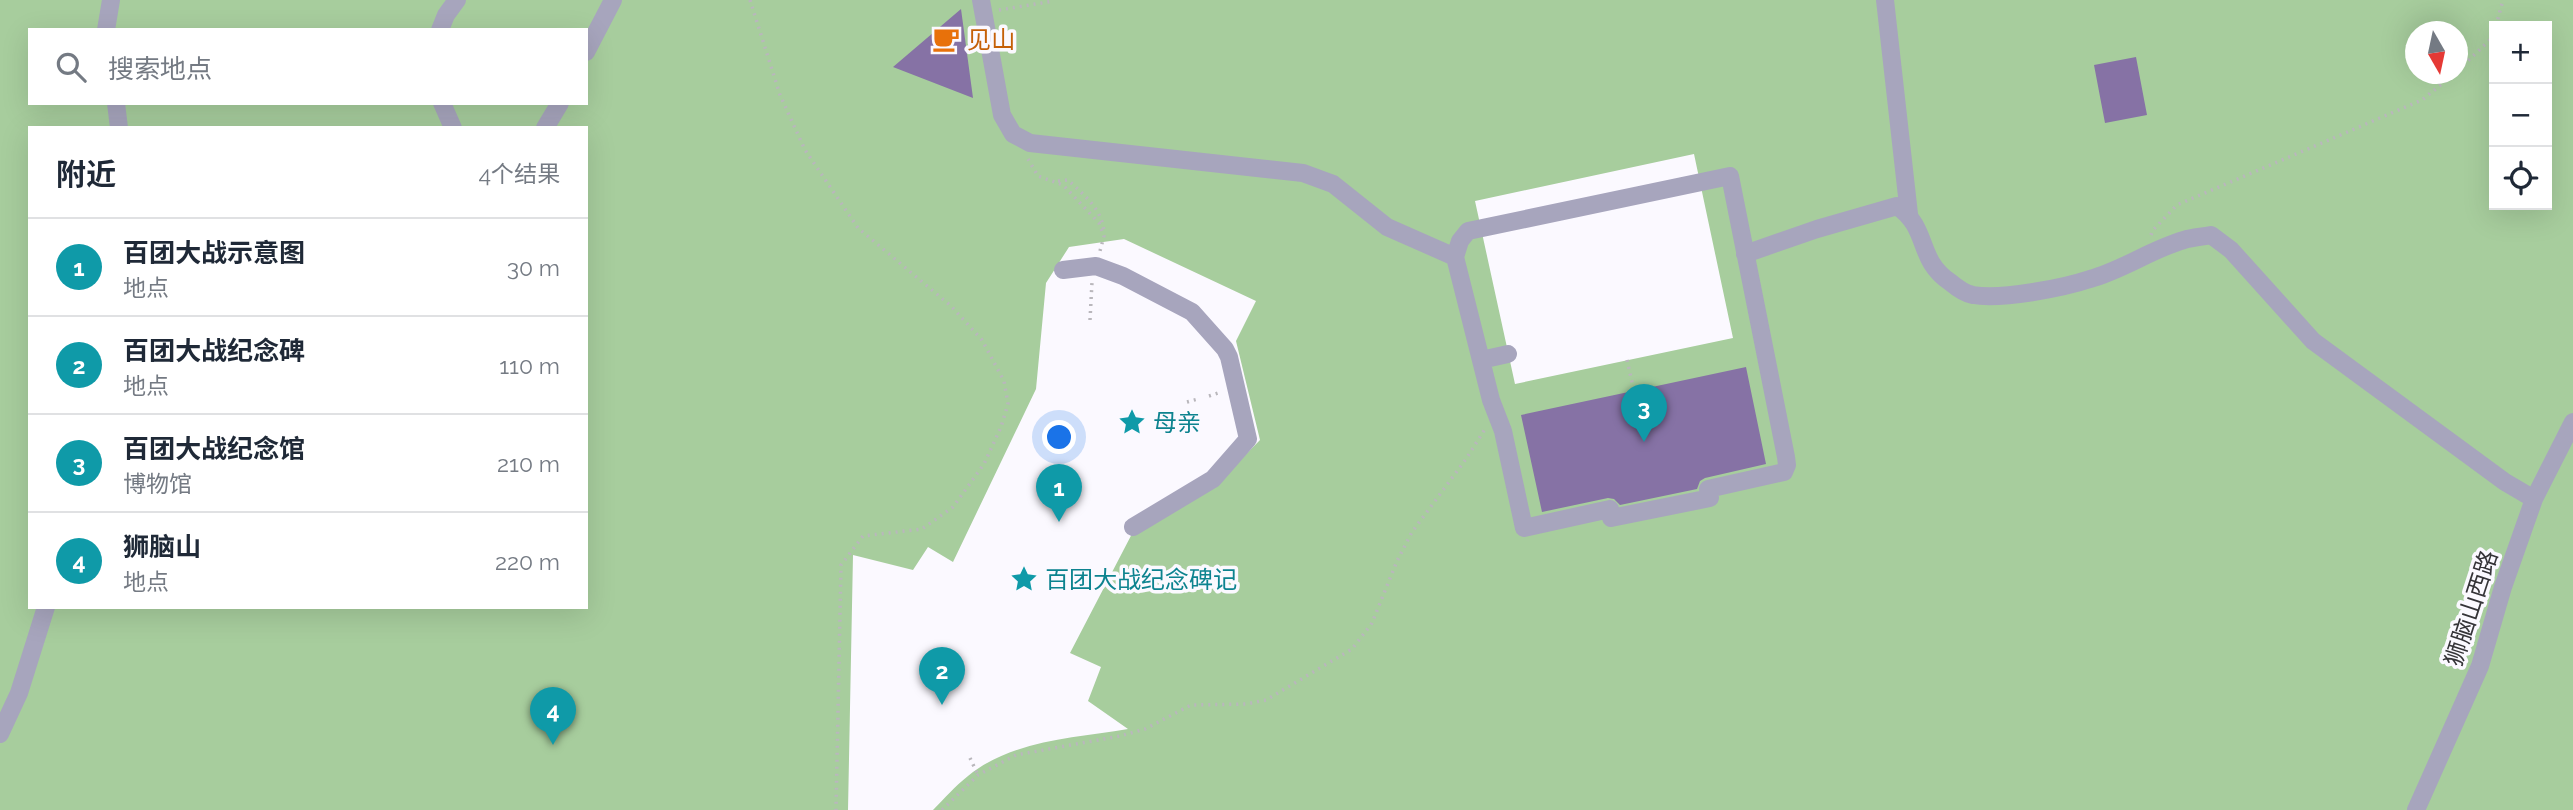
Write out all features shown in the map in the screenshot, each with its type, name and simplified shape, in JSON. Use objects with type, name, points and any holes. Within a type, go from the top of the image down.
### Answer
[{"type":"street","points":[[106,28],[111,0]]},
{"type":"street","points":[[441,28],[457,0]]},
{"type":"street","points":[[588,48],[614,0]]},
{"type":"street","points":[[1885,0],[1909,214]]},
{"type":"street","points":[[983,6],[1002,115],[1013,134],[1030,143],[1303,173],[1333,184],[1387,227],[1455,257]]},
{"type":"street","points":[[116,105],[119,126]]},
{"type":"street","points":[[443,105],[452,126]]},
{"type":"street","points":[[546,126],[559,105]]},
{"type":"street","points":[[1730,176],[1787,466],[1784,472],[1708,489],[1710,498],[1611,518],[1609,509],[1524,527],[1503,431],[1491,400],[1455,257],[1460,241],[1468,231],[1730,176]]},
{"type":"street","points":[[1745,254],[1897,206],[1909,214],[1918,227],[1924,252],[1938,274],[1972,295],[2035,291],[2091,279],[2185,239],[2211,235],[2231,250],[2313,341],[2505,482],[2534,499]]},
{"type":"street","points":[[1063,270],[1096,266],[1123,276],[1192,312],[1224,348],[1231,365],[1248,439],[1213,479],[1133,527]]},
{"type":"street","points":[[1481,360],[1508,354]]},
{"type":"street","name":"狮脑山西路","points":[[2416,810],[2480,666],[2503,587],[2534,499],[2573,422]]},
{"type":"street","points":[[0,734],[19,693],[45,609]]},
{"type":"path","points":[[750,0],[780,95],[804,150],[858,228],[951,306],[982,340],[1004,381],[1008,404],[984,464],[953,507],[922,529],[863,536],[841,565],[836,810]]},
{"type":"path","points":[[2498,21],[2503,0]]},
{"type":"path","points":[[983,6],[1054,1]]},
{"type":"path","points":[[2468,60],[2489,40]]},
{"type":"path","points":[[2143,257],[2153,230],[2177,205],[2422,100],[2441,84]]},
{"type":"path","points":[[1056,181],[1068,180],[1085,196],[1103,218],[1104,236]]},
{"type":"path","points":[[1063,185],[1099,223]]},
{"type":"path","points":[[1090,320],[1092,281]]},
{"type":"path","points":[[1627,360],[1634,391]]},
{"type":"path","points":[[1209,396],[1218,393]]},
{"type":"path","points":[[1187,402],[1198,399]]},
{"type":"path","points":[[942,810],[978,775],[1016,755],[1145,729],[1191,705],[1246,704],[1265,700],[1352,649],[1372,623],[1412,532],[1487,425],[1491,400]]},
{"type":"path","points":[[970,758],[978,775]]},
{"type":"green space","points":[[0,0],[2573,0],[2573,810],[933,810],[968,776],[1004,755],[1044,742],[1128,729],[1088,701],[1101,667],[1070,653],[1135,528],[1216,485],[1260,440],[1236,341],[1256,301],[1124,239],[1069,247],[1046,283],[1036,389],[953,562],[928,547],[913,570],[853,555],[848,810],[0,810]],"holes":[[[1694,154],[1733,338],[1515,384],[1475,201]]]},
{"type":"building","name":"见山","points":[[961,9],[973,98],[893,67]]},
{"type":"building","points":[[2136,57],[2147,115],[2105,123],[2094,65]]},
{"type":"building","points":[[1746,367],[1766,464],[1705,478],[1700,481],[1697,489],[1620,505],[1614,499],[1608,498],[1542,512],[1521,415]]},
{"type":"place","name":"见山","points":[[946,39]]},
{"type":"place","name":"母亲","points":[[1132,422]]},
{"type":"place","name":"百团大战纪念馆","points":[[1644,442]]},
{"type":"place","name":"百团大战示意图","points":[[1059,522]]},
{"type":"place","name":"百团大战纪念碑记","points":[[1024,579]]},
{"type":"place","name":"百团大战纪念碑","points":[[942,705]]},
{"type":"place","name":"狮脑山","points":[[553,745]]}]
